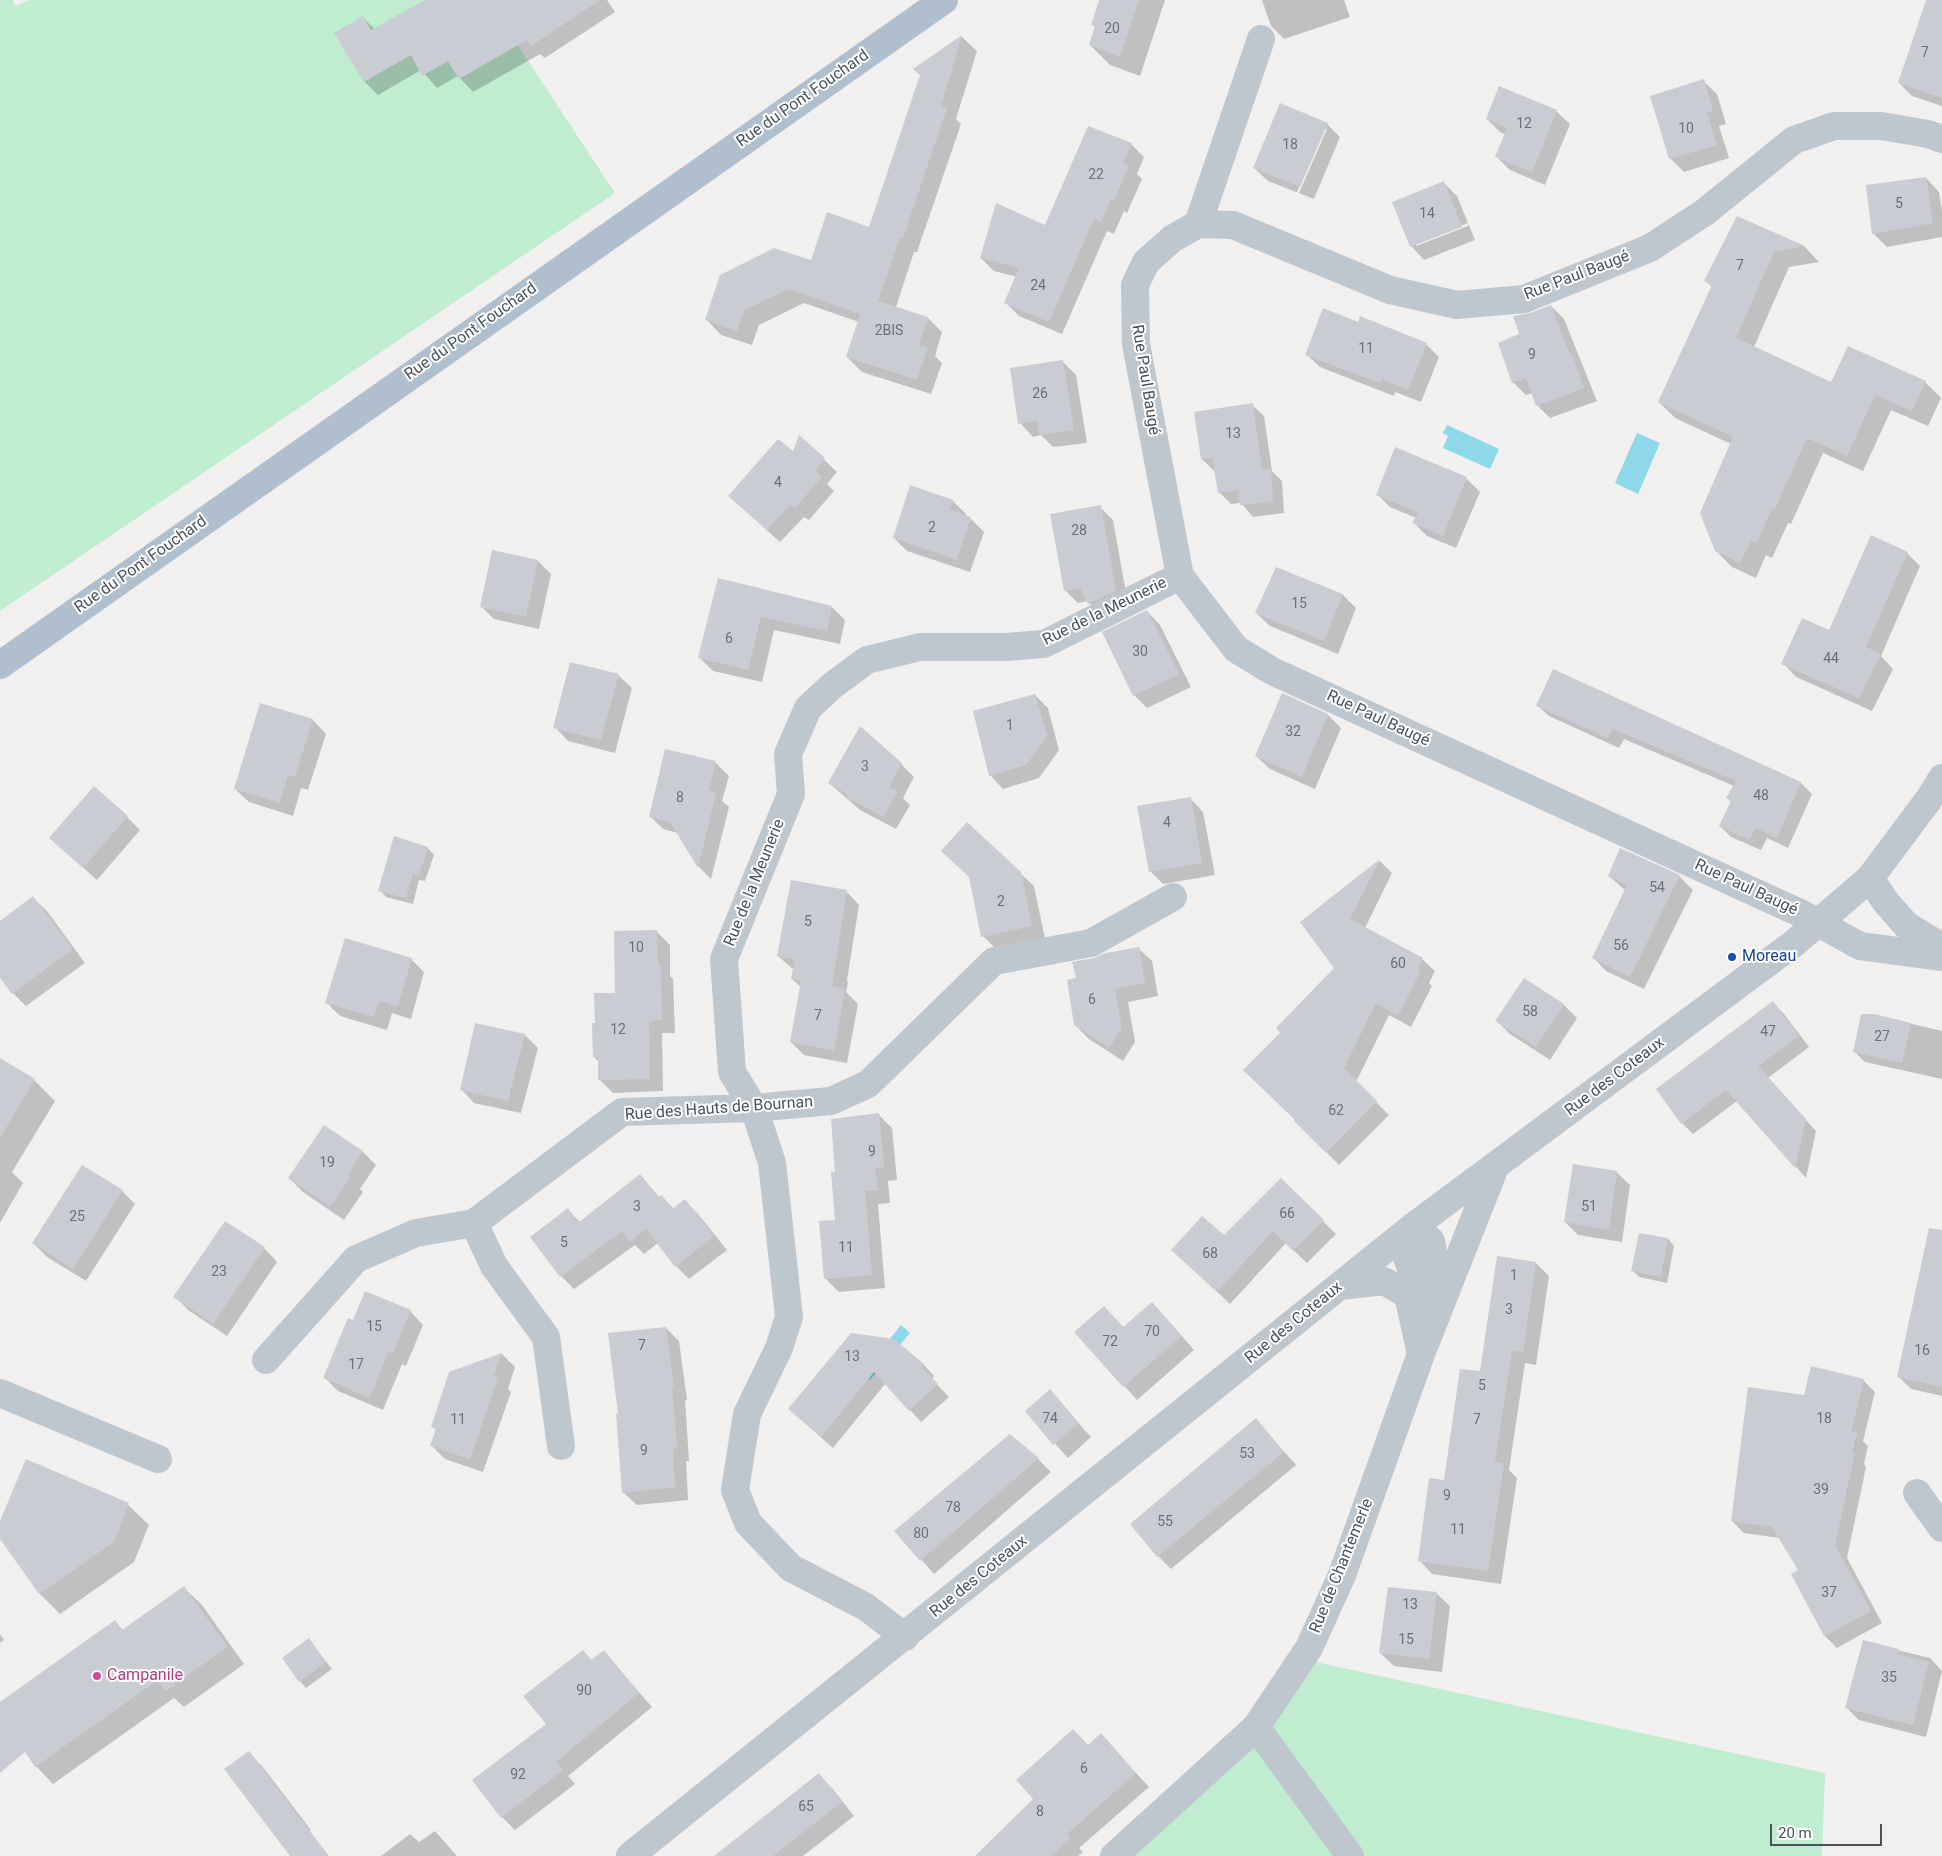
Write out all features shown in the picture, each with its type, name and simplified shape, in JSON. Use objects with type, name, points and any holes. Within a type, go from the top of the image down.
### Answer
[{"type":"main road","name":"Rue du Pont Fouchard","points":[[0,664],[944,0]]},
{"type":"street","points":[[1198,224],[1261,39]]},
{"type":"street","name":"Rue Paul Baugé","points":[[1942,139],[1928,134],[1882,126],[1834,126],[1794,140],[1705,212],[1650,248],[1524,299],[1457,306],[1390,290],[1233,225],[1198,224],[1172,239],[1146,262],[1135,285],[1136,344],[1180,576],[1236,649],[1272,671],[1819,922],[1860,946],[1942,957]]},
{"type":"street","name":"Rue de la Meunerie","points":[[905,1636],[866,1607],[791,1568],[748,1523],[735,1490],[747,1414],[778,1348],[789,1317],[772,1163],[754,1108],[732,1072],[724,959],[790,794],[788,754],[808,708],[833,685],[867,660],[920,647],[1006,647],[1044,644],[1180,576]]},
{"type":"street","name":"Rue des Coteaux","points":[[630,1856],[1407,1232],[1793,944],[1870,878],[1929,799],[1942,778]]},
{"type":"street","points":[[1870,878],[1885,901],[1906,925],[1942,947]]},
{"type":"street","name":"Rue des Hauts de Bournan","points":[[266,1360],[356,1259],[416,1233],[474,1224],[622,1112],[754,1108],[831,1101],[868,1084],[994,961],[1091,943],[1174,897]]},
{"type":"street","name":"Rue de Chantemerle","points":[[1114,1856],[1256,1727],[1309,1648],[1342,1575],[1421,1354],[1495,1167]]},
{"type":"street","points":[[474,1224],[494,1266],[546,1337],[561,1446]]},
{"type":"street","points":[[1407,1232],[1431,1241],[1441,1302]]},
{"type":"street","name":"Rue de Chantemerle","points":[[1407,1232],[1420,1295],[1421,1354]]},
{"type":"street","points":[[1341,1286],[1384,1281],[1408,1295],[1421,1354]]},
{"type":"street","points":[[0,1393],[158,1458]]},
{"type":"street","points":[[1917,1493],[1942,1528]]},
{"type":"street","points":[[1256,1727],[1350,1856]]},
{"type":"green space","points":[[0,0],[13,0],[15,6],[29,0],[488,0],[615,193],[0,611]]},
{"type":"green space","points":[[1316,1662],[1825,1773],[1822,1856],[1123,1856]]},
{"type":"water","points":[[1447,425],[1499,449],[1490,469],[1443,448],[1448,436],[1443,433]]},
{"type":"water","points":[[1637,433],[1660,443],[1638,494],[1615,483]]},
{"type":"water","points":[[901,1325],[910,1333],[870,1380],[862,1374]]},
{"type":"building","points":[[425,0],[600,0],[531,46],[527,40],[459,79],[448,61],[422,76],[411,55],[364,82],[334,33],[363,16],[371,30]]},
{"type":"building","points":[[1099,0],[1139,0],[1120,57],[1089,45],[1095,26],[1091,25]]},
{"type":"building","points":[[1926,0],[1942,0],[1942,98],[1898,83]]},
{"type":"building","points":[[962,35],[941,106],[947,108],[903,238],[900,238],[878,301],[928,317],[919,345],[928,347],[917,380],[846,357],[860,314],[789,289],[744,310],[737,331],[705,320],[720,275],[774,248],[811,260],[827,212],[869,227],[920,75],[913,69]]},
{"type":"building","points":[[1704,79],[1713,111],[1707,112],[1717,145],[1669,159],[1650,96]]},
{"type":"building","points":[[1499,86],[1557,110],[1532,172],[1495,157],[1507,128],[1486,119]]},
{"type":"building","points":[[1280,103],[1328,123],[1300,187],[1253,168]]},
{"type":"building","points":[[1088,126],[1132,143],[1123,163],[1129,165],[1114,201],[1111,199],[1101,222],[1094,219],[1049,322],[1004,303],[1019,268],[980,258],[996,203],[1045,225]]},
{"type":"building","points":[[1926,177],[1933,223],[1872,234],[1866,185]]},
{"type":"building","points":[[1444,181],[1462,227],[1410,247],[1392,202]]},
{"type":"building","points":[[1737,216],[1805,246],[1774,252],[1736,338],[1831,382],[1848,346],[1926,381],[1912,411],[1875,395],[1847,456],[1807,438],[1775,509],[1772,508],[1757,543],[1751,541],[1740,563],[1715,551],[1700,513],[1733,437],[1658,402],[1712,285],[1704,281]]},
{"type":"building","points":[[1551,305],[1584,388],[1536,406],[1526,378],[1512,383],[1498,343],[1519,334],[1513,316],[1530,313]]},
{"type":"building","points":[[1323,308],[1358,322],[1360,316],[1427,343],[1408,390],[1382,379],[1380,383],[1305,355]]},
{"type":"building","points":[[1063,360],[1074,430],[1039,435],[1037,421],[1018,424],[1010,368]]},
{"type":"building","points":[[1253,403],[1262,470],[1271,468],[1273,501],[1240,505],[1238,490],[1218,493],[1212,458],[1201,459],[1194,412]]},
{"type":"building","points":[[799,435],[825,458],[815,471],[822,477],[795,508],[790,505],[767,530],[728,496],[778,439],[793,451]]},
{"type":"building","points":[[1395,447],[1467,477],[1443,536],[1412,523],[1418,512],[1376,495]]},
{"type":"building","points":[[910,485],[953,500],[950,510],[971,517],[957,560],[893,538]]},
{"type":"building","points":[[1101,505],[1116,591],[1088,604],[1080,588],[1064,591],[1050,514]]},
{"type":"building","points":[[1871,535],[1908,552],[1866,647],[1881,654],[1859,698],[1781,664],[1802,618],[1829,630]]},
{"type":"building","points":[[492,550],[538,560],[526,617],[480,607]]},
{"type":"building","points":[[1276,567],[1343,594],[1324,641],[1255,613]]},
{"type":"building","points":[[718,578],[832,606],[827,631],[761,617],[748,670],[698,658]]},
{"type":"building","points":[[1147,610],[1179,674],[1133,696],[1102,632]]},
{"type":"building","points":[[570,662],[619,674],[601,740],[553,728]]},
{"type":"building","points":[[1553,669],[1801,782],[1777,838],[1756,828],[1749,840],[1719,826],[1731,801],[1726,798],[1736,781],[1613,729],[1608,738],[1536,706]]},
{"type":"building","points":[[1282,693],[1328,714],[1302,777],[1255,756]]},
{"type":"building","points":[[1035,694],[1047,736],[1026,765],[989,776],[973,711]]},
{"type":"building","points":[[260,703],[313,719],[295,777],[288,775],[280,803],[234,789]]},
{"type":"building","points":[[860,726],[902,763],[889,787],[898,791],[883,817],[846,797],[847,794],[828,783]]},
{"type":"building","points":[[665,749],[716,761],[709,790],[716,793],[698,868],[670,822],[649,817]]},
{"type":"building","points":[[94,786],[128,816],[83,868],[49,838]]},
{"type":"building","points":[[1191,797],[1202,863],[1149,872],[1137,806]]},
{"type":"building","points":[[967,822],[1021,872],[1032,926],[981,937],[969,877],[941,851]]},
{"type":"building","points":[[394,836],[428,847],[419,876],[413,874],[406,898],[378,891]]},
{"type":"building","points":[[1620,848],[1680,875],[1630,977],[1592,958],[1627,885],[1608,876]]},
{"type":"building","points":[[1380,859],[1350,919],[1423,958],[1417,970],[1420,972],[1398,1016],[1376,1003],[1344,1068],[1377,1101],[1326,1153],[1243,1070],[1280,1033],[1276,1028],[1334,968],[1300,922]]},
{"type":"building","points":[[791,880],[847,890],[832,986],[845,989],[834,1051],[790,1042],[801,981],[791,979],[795,960],[777,956]]},
{"type":"building","points":[[33,896],[73,949],[12,994],[0,978],[0,921]]},
{"type":"building","points":[[657,930],[658,965],[661,965],[662,1020],[649,1021],[650,1079],[598,1080],[598,1057],[593,1057],[592,1023],[595,1023],[594,993],[615,993],[614,931]]},
{"type":"building","points":[[345,938],[412,958],[398,1006],[379,1001],[374,1017],[325,1003]]},
{"type":"building","points":[[1139,947],[1145,983],[1115,989],[1122,1028],[1109,1048],[1074,1025],[1067,980],[1076,978],[1072,962]]},
{"type":"building","points":[[1524,978],[1564,1004],[1536,1047],[1495,1021]]},
{"type":"building","points":[[1773,1001],[1799,1036],[1758,1066],[1806,1119],[1795,1168],[1726,1090],[1681,1124],[1656,1089]]},
{"type":"building","points":[[1861,1014],[1874,1014],[1911,1023],[1902,1063],[1853,1052]]},
{"type":"building","points":[[475,1023],[525,1034],[508,1101],[460,1090]]},
{"type":"building","points":[[0,1058],[35,1079],[0,1138]]},
{"type":"building","points":[[879,1113],[884,1167],[875,1168],[878,1190],[865,1191],[872,1275],[824,1279],[819,1221],[835,1220],[831,1172],[835,1172],[831,1119]]},
{"type":"building","points":[[324,1125],[363,1151],[347,1176],[350,1178],[330,1207],[288,1178]]},
{"type":"building","points":[[1573,1164],[1617,1171],[1609,1230],[1564,1222]]},
{"type":"building","points":[[82,1165],[123,1190],[73,1269],[32,1243]]},
{"type":"building","points":[[640,1174],[658,1197],[662,1195],[672,1209],[685,1199],[714,1236],[675,1267],[646,1229],[630,1242],[622,1231],[560,1277],[530,1237],[568,1208],[578,1223]]},
{"type":"building","points":[[1281,1178],[1324,1220],[1293,1251],[1273,1231],[1217,1292],[1171,1250],[1202,1216],[1224,1235]]},
{"type":"building","points":[[225,1221],[265,1247],[213,1324],[173,1297]]},
{"type":"building","points":[[1929,1228],[1942,1230],[1942,1387],[1897,1377]]},
{"type":"building","points":[[1639,1233],[1668,1238],[1661,1277],[1631,1271]]},
{"type":"building","points":[[1497,1256],[1536,1262],[1523,1352],[1512,1351],[1495,1462],[1504,1464],[1488,1571],[1418,1561],[1429,1478],[1444,1480],[1460,1369],[1480,1371]]},
{"type":"building","points":[[365,1291],[411,1310],[393,1353],[388,1352],[370,1398],[323,1378],[348,1318],[353,1320]]},
{"type":"building","points":[[1152,1302],[1182,1336],[1123,1387],[1074,1332],[1104,1306],[1123,1327]]},
{"type":"building","points":[[666,1327],[674,1387],[672,1387],[677,1448],[673,1448],[675,1487],[622,1493],[616,1414],[618,1414],[608,1333]]},
{"type":"building","points":[[851,1333],[894,1339],[924,1364],[921,1366],[938,1384],[909,1411],[874,1372],[821,1437],[788,1409]]},
{"type":"building","points":[[502,1353],[494,1376],[498,1378],[470,1459],[430,1446],[436,1429],[431,1427],[449,1372]]},
{"type":"building","points":[[1811,1366],[1864,1379],[1851,1432],[1857,1433],[1852,1453],[1855,1453],[1835,1545],[1871,1611],[1824,1636],[1791,1574],[1798,1570],[1772,1527],[1731,1521],[1748,1387],[1804,1395]]},
{"type":"building","points":[[1050,1389],[1079,1423],[1053,1445],[1025,1411]]},
{"type":"building","points":[[1256,1418],[1284,1452],[1157,1557],[1130,1524]]},
{"type":"building","points":[[1010,1434],[1039,1458],[920,1561],[894,1531]]},
{"type":"building","points":[[26,1459],[129,1503],[114,1542],[39,1594],[0,1539],[0,1521]]},
{"type":"building","name":"Campanile","points":[[184,1586],[228,1647],[165,1691],[158,1680],[35,1767],[25,1752],[0,1773],[0,1702],[115,1620],[122,1630]]},
{"type":"building","points":[[1388,1587],[1437,1592],[1429,1659],[1379,1653]]},
{"type":"building","points":[[309,1638],[326,1662],[299,1682],[282,1658]]},
{"type":"building","points":[[1863,1640],[1899,1649],[1898,1654],[1929,1662],[1913,1725],[1845,1708]]},
{"type":"building","points":[[583,1650],[591,1660],[604,1650],[639,1693],[556,1762],[563,1770],[501,1818],[472,1780],[546,1724],[523,1696]]},
{"type":"building","points":[[1073,1729],[1088,1745],[1101,1733],[1136,1773],[1067,1834],[1071,1838],[1051,1856],[975,1856],[1033,1799],[1016,1780]]},
{"type":"building","points":[[249,1751],[329,1856],[290,1856],[224,1769]]},
{"type":"building","points":[[819,1773],[842,1802],[773,1856],[714,1856]]},
{"type":"place","name":"Moreau","points":[[1732,957]]},
{"type":"place","name":"Campanile","points":[[97,1676]]}]
